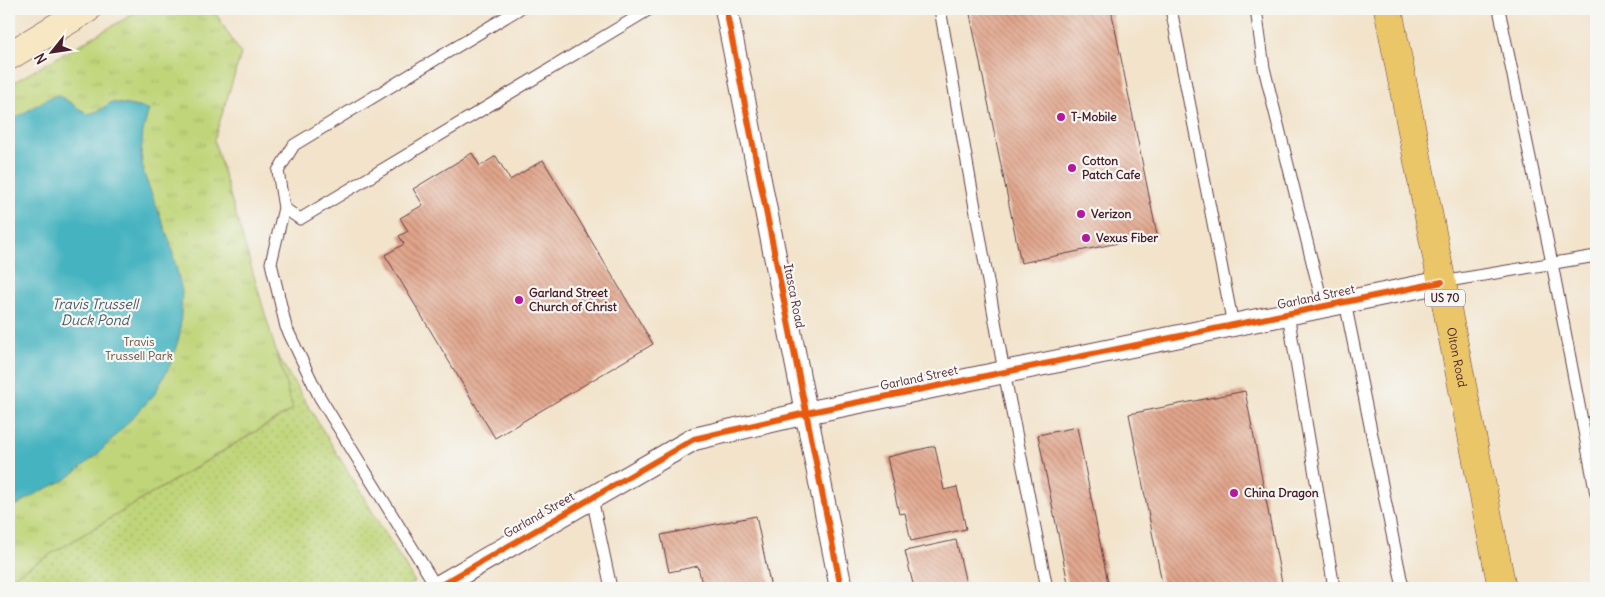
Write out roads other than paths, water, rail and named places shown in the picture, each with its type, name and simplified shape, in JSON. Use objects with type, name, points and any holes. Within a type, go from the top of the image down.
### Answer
[{"type":"main road","points":[[9,56],[87,9]]},
{"type":"main road","name":"Olton Road","points":[[1388,9],[1502,588]]},
{"type":"street","name":"Itasca Road","points":[[726,9],[841,588]]},
{"type":"street","name":"Garland Street","points":[[437,588],[694,439],[806,413],[1442,282]]},
{"type":"lane","points":[[437,588],[319,396],[286,328],[272,263],[284,208],[278,171],[294,145],[519,9]]},
{"type":"lane","points":[[284,208],[300,219],[650,9]]},
{"type":"lane","points":[[940,9],[1004,372],[1047,588]]},
{"type":"lane","points":[[1171,9],[1233,325]]},
{"type":"lane","points":[[1256,9],[1264,68],[1334,304],[1403,588]]},
{"type":"lane","points":[[1499,9],[1552,263],[1596,494]]},
{"type":"lane","points":[[1442,282],[1596,256]]},
{"type":"lane","points":[[1288,314],[1334,588]]},
{"type":"lane","points":[[592,498],[610,588]]},
{"type":"water","name":"Travis Trussell Duck Pond","points":[[58,95],[88,114],[98,111],[112,102],[149,109],[143,131],[141,155],[144,174],[170,242],[182,291],[180,334],[171,363],[154,395],[97,455],[65,480],[37,493],[9,510],[9,122],[47,99]]},
{"type":"place","name":"T-Mobile","points":[[1061,117]]},
{"type":"place","name":"Cotton Patch Cafe","points":[[1072,168]]},
{"type":"place","name":"Verizon","points":[[1081,214]]},
{"type":"place","name":"Vexus Fiber","points":[[1086,238]]},
{"type":"place","name":"Garland Street Church of Christ","points":[[519,300]]},
{"type":"place","name":"China Dragon","points":[[1234,493]]},
{"type":"park label","name":"Travis Trussell Park","points":[[139,349]]}]
